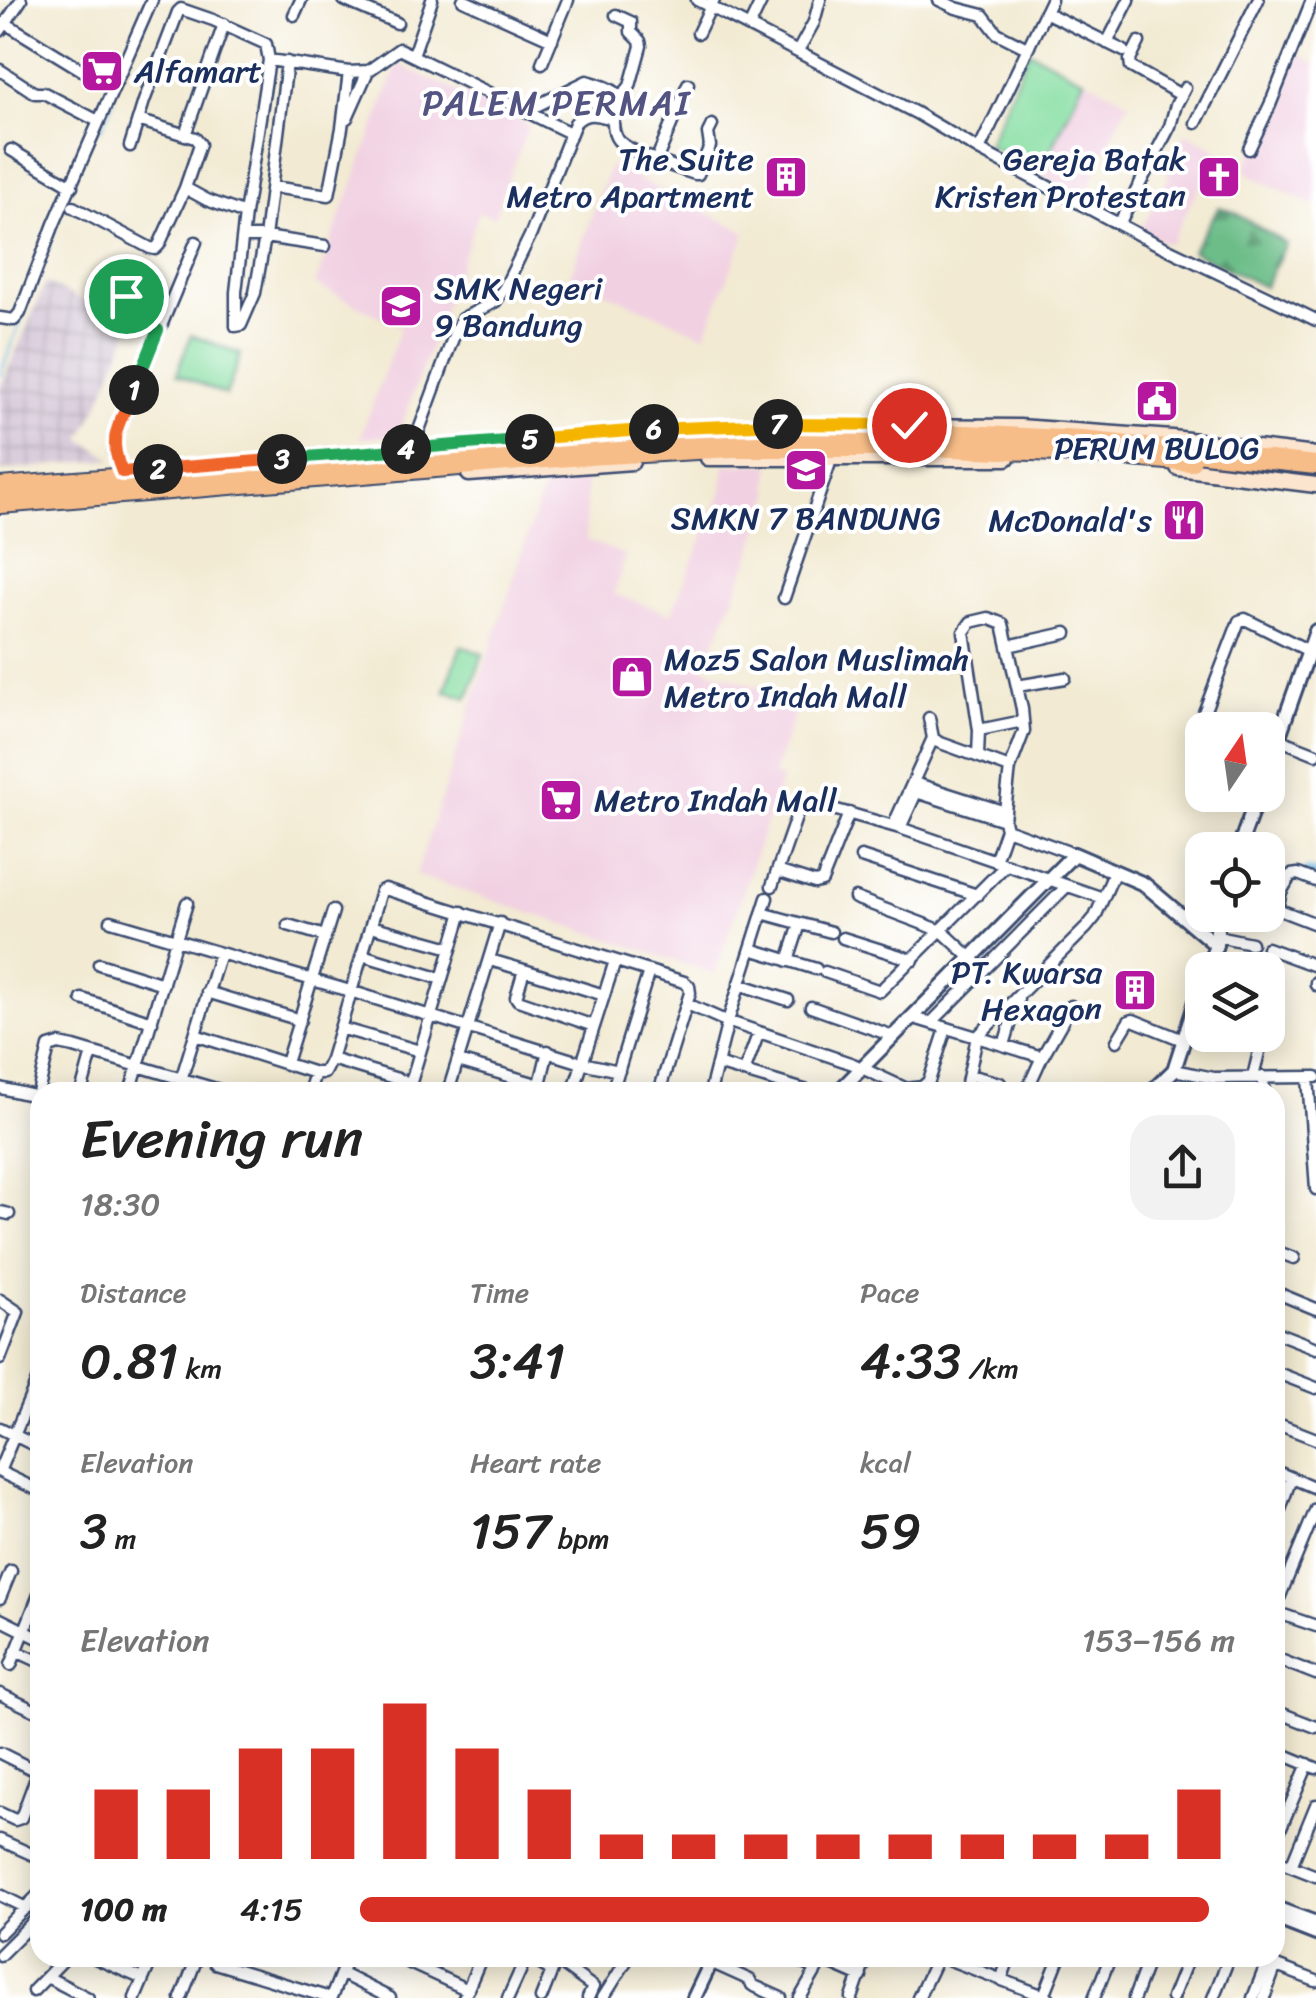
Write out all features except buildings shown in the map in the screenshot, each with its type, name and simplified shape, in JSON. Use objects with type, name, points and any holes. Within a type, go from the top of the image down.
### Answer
[{"type":"highway","points":[[0,484],[730,433],[959,430],[1316,465]]},
{"type":"highway","points":[[586,435],[607,440]]},
{"type":"highway","points":[[0,504],[580,456],[715,449],[1096,444],[1316,476]]},
{"type":"highway","points":[[924,458],[950,448]]},
{"type":"highway","points":[[359,474],[386,480]]},
{"type":"highway","points":[[106,503],[127,493]]},
{"type":"main road","points":[[0,484],[412,448],[742,425],[959,430]]},
{"type":"main road","points":[[1096,444],[1232,444],[1316,455]]},
{"type":"main road","points":[[0,512],[686,458],[1018,458],[1155,466],[1316,486]]},
{"type":"street","points":[[21,0],[3,22],[113,89]]},
{"type":"street","points":[[0,318],[14,320],[20,314],[54,224],[152,0]]},
{"type":"street","points":[[294,15],[301,0]]},
{"type":"street","points":[[344,0],[397,23]]},
{"type":"street","points":[[413,56],[432,0]]},
{"type":"street","points":[[463,0],[552,40]]},
{"type":"street","points":[[542,64],[568,0]]},
{"type":"street","points":[[697,0],[712,4],[1118,224],[1316,320]]},
{"type":"street","points":[[749,27],[762,0]]},
{"type":"street","points":[[798,51],[814,22],[820,0]]},
{"type":"street","points":[[940,0],[984,15],[997,33],[1027,48]]},
{"type":"street","points":[[979,150],[1051,0]]},
{"type":"street","points":[[1106,43],[1129,0]]},
{"type":"street","points":[[1196,123],[1258,0]]},
{"type":"street","points":[[1249,149],[1312,0]]},
{"type":"street","points":[[698,33],[712,4]]},
{"type":"street","points":[[130,146],[181,9],[263,41],[268,48],[268,60],[236,292],[236,326],[241,325],[254,293],[265,237],[286,62]]},
{"type":"street","points":[[1046,12],[1124,52]]},
{"type":"street","points":[[616,15],[630,20],[632,32],[640,41],[630,86],[620,97]]},
{"type":"street","points":[[185,135],[224,24]]},
{"type":"street","points":[[1118,224],[1170,126],[1183,92],[1131,68],[1130,60],[1139,42]]},
{"type":"street","points":[[342,128],[368,71],[399,49],[570,133]]},
{"type":"street","points":[[268,60],[349,72],[368,71]]},
{"type":"street","points":[[0,70],[35,93],[44,93],[98,121]]},
{"type":"street","points":[[272,187],[329,195],[349,72]]},
{"type":"street","points":[[526,111],[588,81],[617,92],[620,97],[620,109],[613,119],[620,142],[656,161],[698,174],[710,146],[708,134],[712,125]]},
{"type":"street","points":[[656,161],[688,84]]},
{"type":"street","points":[[412,448],[456,330],[462,319],[496,302],[505,288],[532,234],[574,123],[592,114],[613,119]]},
{"type":"street","points":[[73,207],[155,249],[158,245],[185,188],[200,144],[199,140],[138,120]]},
{"type":"street","points":[[11,150],[72,186]]},
{"type":"street","points":[[185,188],[245,214]]},
{"type":"street","points":[[243,237],[324,246]]},
{"type":"street","points":[[122,472],[114,452],[114,438],[196,242]]},
{"type":"street","points":[[132,280],[121,313],[158,330]]},
{"type":"street","points":[[236,292],[254,293]]},
{"type":"street","points":[[784,598],[832,457]]},
{"type":"street","points":[[751,949],[878,992],[942,931],[1000,863],[1010,768],[1024,722],[1003,624],[988,618],[967,626],[965,644],[979,730],[978,756]]},
{"type":"street","points":[[1204,712],[1242,619],[1309,651]]},
{"type":"street","points":[[1285,719],[1316,631]]},
{"type":"street","points":[[1008,646],[1066,632]]},
{"type":"street","points":[[1017,686],[1065,678]]},
{"type":"street","points":[[896,827],[936,740],[929,718]]},
{"type":"street","points":[[979,730],[1024,722]]},
{"type":"street","points":[[936,740],[1010,768]]},
{"type":"street","points":[[1285,742],[1316,754]]},
{"type":"street","points":[[915,787],[1137,884],[1215,945],[1252,943]]},
{"type":"street","points":[[772,886],[802,802],[825,805],[896,827],[1104,898]]},
{"type":"street","points":[[777,871],[815,884],[822,881],[849,813]]},
{"type":"street","points":[[861,856],[976,895]]},
{"type":"street","points":[[848,1082],[1071,856]]},
{"type":"street","points":[[967,1082],[977,1036],[1086,928],[1114,874]]},
{"type":"street","points":[[1316,881],[1298,874],[1288,878],[1277,909],[1316,924]]},
{"type":"street","points":[[931,1023],[1067,886]]},
{"type":"street","points":[[194,1035],[324,1073],[384,889],[684,982],[690,993],[662,1082]]},
{"type":"street","points":[[712,1082],[767,898]]},
{"type":"street","points":[[855,898],[942,931],[984,970]]},
{"type":"street","points":[[133,1082],[188,903]]},
{"type":"street","points":[[286,1063],[333,911]]},
{"type":"street","points":[[411,1082],[462,912]]},
{"type":"street","points":[[762,912],[829,932]]},
{"type":"street","points":[[111,921],[618,1071]]},
{"type":"street","points":[[451,1082],[500,924]]},
{"type":"street","points":[[788,961],[800,924]]},
{"type":"street","points":[[288,925],[325,936]]},
{"type":"street","points":[[371,926],[452,948]]},
{"type":"street","points":[[1213,952],[1216,932]]},
{"type":"street","points":[[843,938],[914,960]]},
{"type":"street","points":[[1267,948],[1316,966]]},
{"type":"street","points":[[181,1080],[220,953]]},
{"type":"street","points":[[362,955],[442,979]]},
{"type":"street","points":[[490,960],[604,994]]},
{"type":"street","points":[[576,1082],[615,960]]},
{"type":"street","points":[[99,964],[163,984]]},
{"type":"street","points":[[524,970],[518,1000],[594,1026]]},
{"type":"street","points":[[615,1082],[649,972]]},
{"type":"street","points":[[739,984],[788,1000]]},
{"type":"street","points":[[207,992],[300,1020]]},
{"type":"street","points":[[1004,1045],[1020,993]]},
{"type":"street","points":[[82,999],[152,1022]]},
{"type":"street","points":[[687,1004],[889,1082]]},
{"type":"street","points":[[1031,1082],[1071,1006]]},
{"type":"street","points":[[810,1007],[893,1036]]},
{"type":"street","points":[[911,1017],[1042,1057]]},
{"type":"street","points":[[1117,1041],[1133,1020],[1183,1040]]},
{"type":"street","points":[[340,1028],[420,1052]]},
{"type":"street","points":[[927,1082],[946,1029]]},
{"type":"street","points":[[744,1072],[760,1032]]},
{"type":"street","points":[[1161,1082],[1174,1070],[1185,1034]]},
{"type":"street","points":[[42,1082],[50,1047],[59,1044],[188,1082]]},
{"type":"street","points":[[541,1082],[548,1052]]},
{"type":"street","points":[[1260,1082],[1262,1052]]},
{"type":"street","points":[[85,1082],[92,1053]]},
{"type":"street","points":[[331,1059],[393,1082]]},
{"type":"street","points":[[458,1061],[519,1082]]},
{"type":"street","points":[[717,1064],[778,1082]]},
{"type":"street","points":[[1174,1070],[1214,1078],[1312,1077],[1316,1190]]},
{"type":"street","points":[[312,1082],[315,1073]]},
{"type":"street","points":[[969,1075],[996,1082]]},
{"type":"street","points":[[1214,1078],[1214,1082]]},
{"type":"street","points":[[0,1088],[30,1095]]},
{"type":"street","points":[[1285,1255],[1294,1258]]},
{"type":"street","points":[[1285,1296],[1316,1309]]},
{"type":"street","points":[[0,1300],[18,1312],[0,1359]]},
{"type":"street","points":[[1285,1336],[1316,1348]]},
{"type":"street","points":[[1285,1376],[1315,1386]]},
{"type":"street","points":[[30,1412],[14,1436],[0,1470],[30,1486]]},
{"type":"street","points":[[1285,1427],[1316,1439]]},
{"type":"street","points":[[0,1428],[30,1443]]},
{"type":"street","points":[[1285,1475],[1316,1488]]},
{"type":"street","points":[[1285,1495],[1291,1478]]},
{"type":"street","points":[[1285,1584],[1316,1509]]},
{"type":"street","points":[[0,1598],[12,1571]]},
{"type":"street","points":[[1285,1614],[1316,1626]]},
{"type":"street","points":[[11,1665],[30,1616]]},
{"type":"street","points":[[0,1619],[30,1633]]},
{"type":"street","points":[[16,1651],[30,1657]]},
{"type":"street","points":[[1285,1662],[1316,1674]]},
{"type":"street","points":[[0,1694],[30,1708]]},
{"type":"street","points":[[1285,1715],[1316,1727]]},
{"type":"street","points":[[1285,1755],[1312,1766],[1285,1821]]},
{"type":"street","points":[[1,1757],[30,1766]]},
{"type":"street","points":[[0,1813],[18,1820],[30,1791]]},
{"type":"street","points":[[1291,1866],[1316,1805]]},
{"type":"street","points":[[7,1840],[30,1853]]},
{"type":"street","points":[[1285,1864],[1316,1876]]},
{"type":"street","points":[[0,1895],[26,1908]]},
{"type":"street","points":[[0,1934],[30,1904]]},
{"type":"street","points":[[1285,1912],[1316,1923]]},
{"type":"street","points":[[1285,1922],[1316,1934]]},
{"type":"street","points":[[0,1955],[30,1925]]},
{"type":"street","points":[[33,1991],[56,1967]]},
{"type":"street","points":[[116,1967],[143,1979]]},
{"type":"street","points":[[136,1998],[148,1967]]},
{"type":"street","points":[[181,1998],[194,1967]]},
{"type":"street","points":[[229,1967],[331,1998],[344,1967]]},
{"type":"street","points":[[416,1967],[466,1994],[477,1967]]},
{"type":"street","points":[[508,1998],[524,1967]]},
{"type":"street","points":[[541,1998],[553,1967]]},
{"type":"street","points":[[560,1967],[590,1992],[604,1996],[621,1967]]},
{"type":"street","points":[[694,1998],[708,1967]]},
{"type":"street","points":[[718,1967],[745,1985],[781,1998]]},
{"type":"street","points":[[800,1998],[816,1969],[812,1967]]},
{"type":"street","points":[[840,1967],[861,1978]]},
{"type":"street","points":[[852,1998],[864,1967]]},
{"type":"street","points":[[918,1998],[933,1967]]},
{"type":"street","points":[[968,1967],[1045,1997],[1056,1967]]},
{"type":"street","points":[[1001,1980],[1006,1967]]},
{"type":"street","points":[[1094,1998],[1106,1967]]},
{"type":"street","points":[[1134,1998],[1146,1967]]},
{"type":"street","points":[[1172,1998],[1184,1967]]},
{"type":"street","points":[[1213,1998],[1225,1967]]},
{"type":"street","points":[[1257,1997],[1265,1967]]},
{"type":"street","points":[[1279,1967],[1316,1981]]},
{"type":"street","points":[[342,1974],[390,1998]]},
{"type":"street","points":[[46,1977],[88,1998]]},
{"type":"street","points":[[286,1998],[290,1985]]},
{"type":"shaded area","points":[[1298,53],[1316,64],[1316,206],[1253,177],[1245,169]]},
{"type":"shaded area","points":[[398,64],[529,125],[494,217],[479,212],[398,435],[360,438],[401,327],[315,284]]},
{"type":"shaded area","points":[[1085,79],[1129,102],[1085,198],[1040,174]]},
{"type":"shaded area","points":[[1186,133],[1218,150],[1170,244],[1140,231],[1170,175],[1165,171]]},
{"type":"shaded area","points":[[610,165],[746,232],[705,335],[570,277]]},
{"type":"shaded area","points":[[46,283],[131,324],[81,439],[112,459],[0,471],[0,388]]},
{"type":"shaded area","points":[[771,464],[771,493],[749,560],[704,668],[799,701],[773,775],[781,779],[715,974],[416,875],[547,477],[586,473],[586,540],[625,555],[614,594],[671,614],[722,491],[725,465]]},
{"type":"green space","points":[[1029,51],[1084,79],[1040,174],[988,145]]},
{"type":"green space","points":[[1219,207],[1286,244],[1264,287],[1192,251]]},
{"type":"green space","points":[[191,335],[241,354],[226,395],[177,374]]},
{"type":"green space","points":[[461,646],[483,654],[468,698],[445,691]]},
{"type":"waterway","points":[[101,129],[114,99]]},
{"type":"waterway","points":[[0,375],[21,320]]},
{"type":"waterway","points":[[1307,872],[1316,875]]},
{"type":"place","name":"Alfamart","points":[[102,71]]},
{"type":"place","name":"The Suite Metro Apartment","points":[[786,177]]},
{"type":"place","name":"Gereja Batak Kristen Protestan","points":[[1219,177]]},
{"type":"place","name":"SMK Negeri 9 Bandung","points":[[401,306]]},
{"type":"place","name":"PERUM BULOG","points":[[1157,401]]},
{"type":"place","name":"SMKN 7 BANDUNG","points":[[806,470]]},
{"type":"place","name":"McDonald's","points":[[1184,520]]},
{"type":"place","name":"Moz5 Salon Muslimah Metro Indah Mall","points":[[632,677]]},
{"type":"place","name":"Metro Indah Mall","points":[[561,800]]},
{"type":"place","name":"PT. Kwarsa Hexagon","points":[[1135,990]]},
{"type":"district","name":"PALEM PERMAI","points":[[557,103]]},
{"type":"route","points":[[126,296],[121,313],[158,330],[114,438],[114,452],[122,472],[701,426],[909,425]]}]
